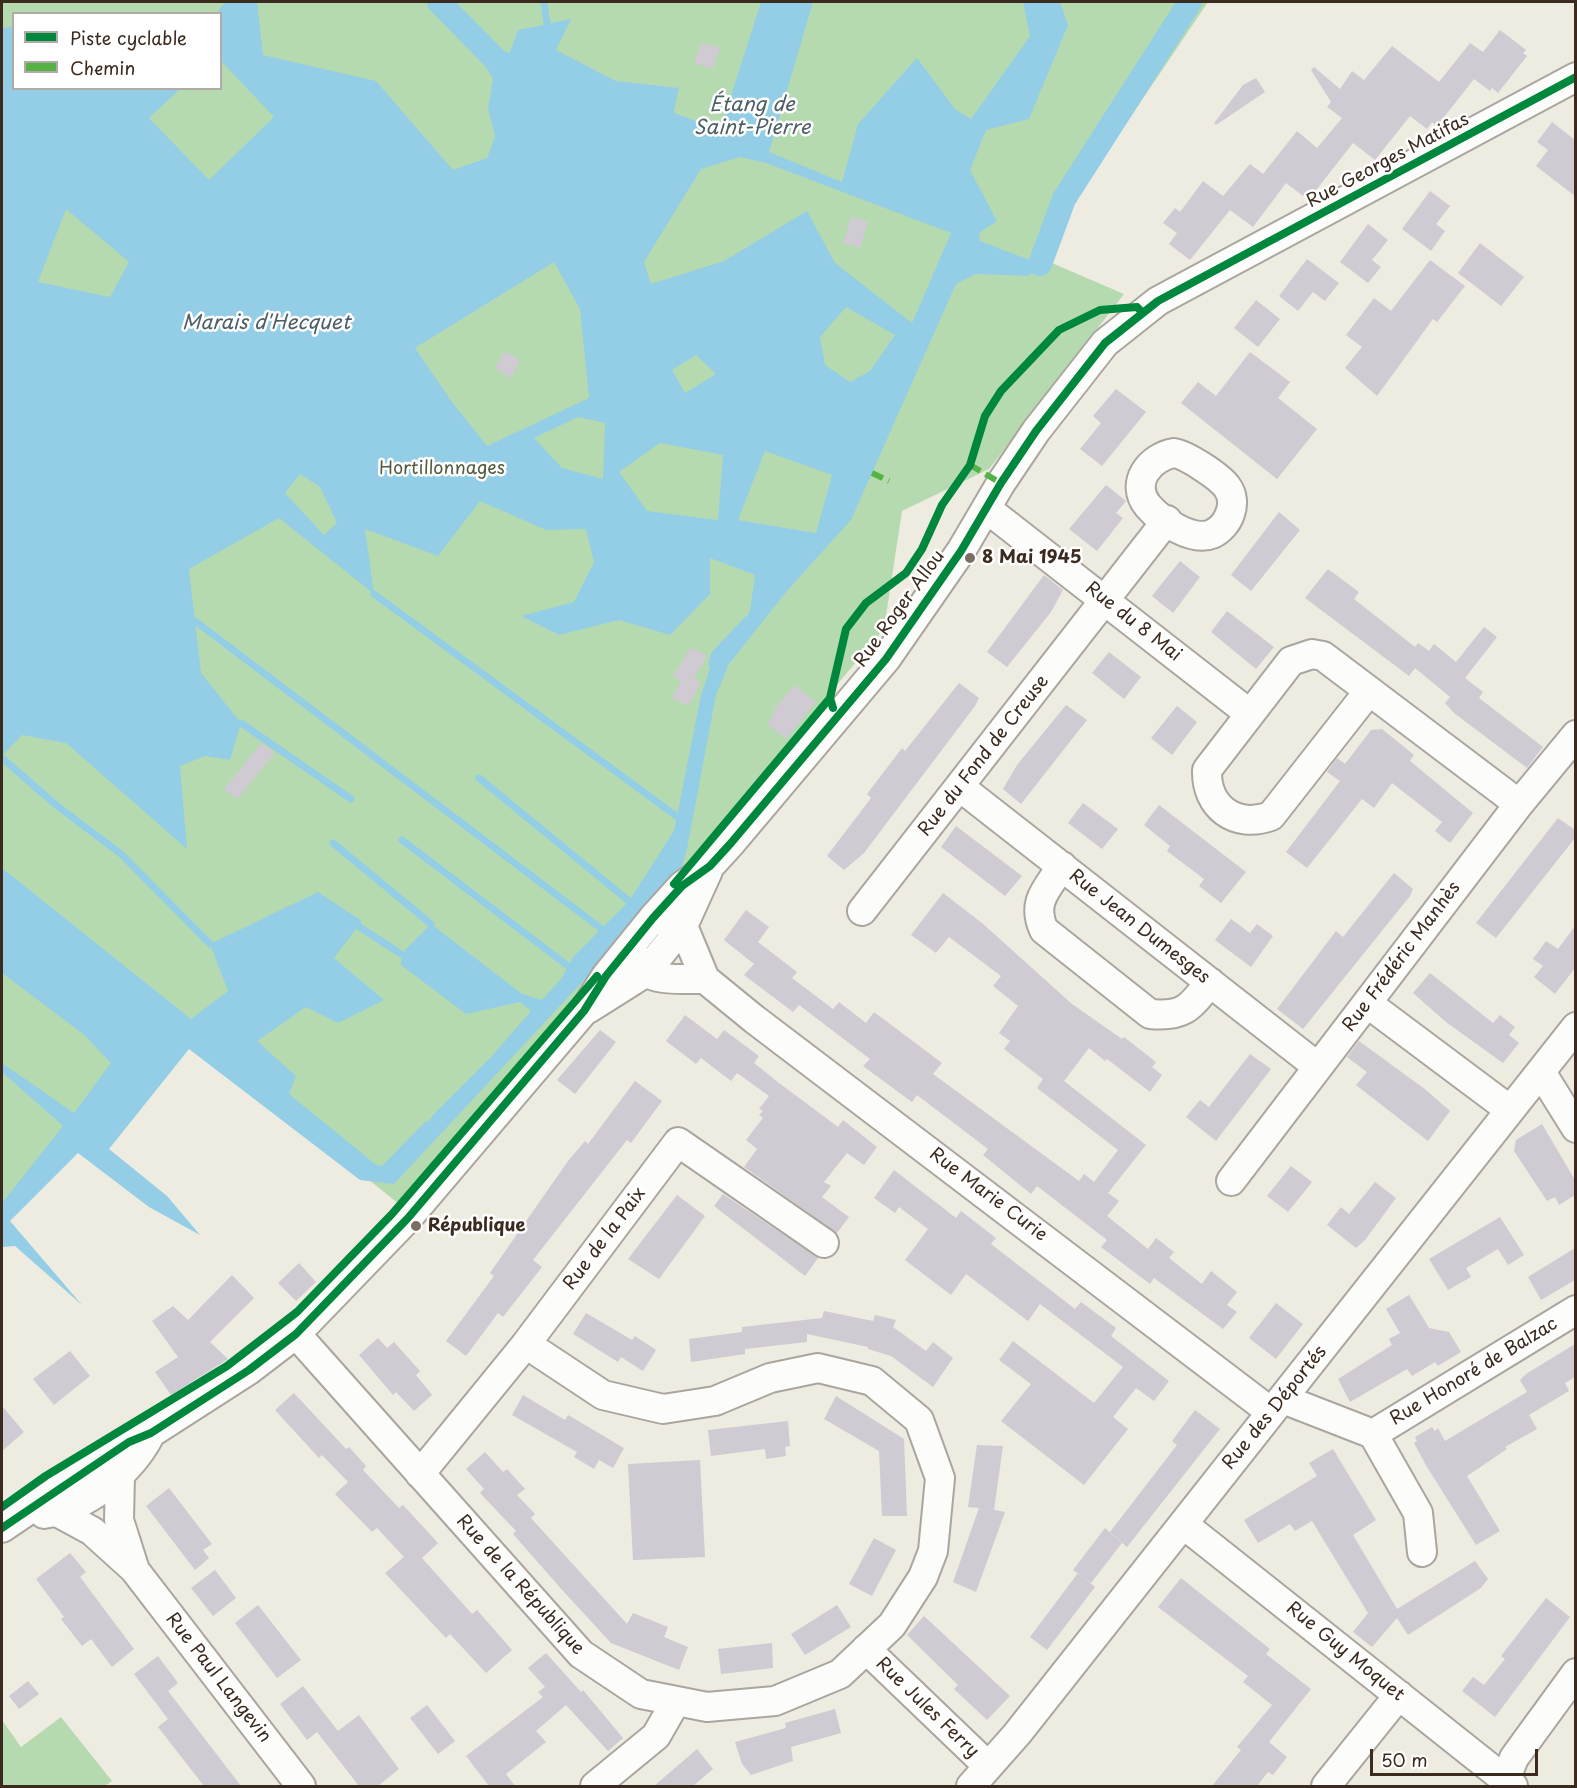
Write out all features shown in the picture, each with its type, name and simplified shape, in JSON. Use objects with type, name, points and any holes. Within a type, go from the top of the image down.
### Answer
[{"type":"street","name":"Rue Georges Matifas","points":[[1158,301],[1575,77]]},
{"type":"street","name":"Rue Roger Allou","points":[[58,1500],[129,1442],[151,1433],[249,1370],[296,1334],[408,1218],[584,1011],[606,976],[653,918],[682,886],[710,866],[886,659],[961,551],[1036,431],[1105,343],[1158,301]]},
{"type":"street","name":"Rue du 8 Mai","points":[[987,508],[1250,714]]},
{"type":"street","name":"Rue du Fond de Creuse","points":[[862,911],[1167,520]]},
{"type":"street","points":[[1369,691],[1270,816],[1258,821],[1244,821],[1230,817],[1211,797],[1207,784],[1207,770],[1291,661],[1301,656],[1323,656],[1519,804]]},
{"type":"street","name":"Rue Frédéric Manhès","points":[[1231,1181],[1519,804],[1575,735]]},
{"type":"street","name":"Rue Jean Dumesges","points":[[960,787],[1318,1067]]},
{"type":"street","name":"Rue Roger Allou","points":[[584,1011],[645,973],[683,926],[710,866]]},
{"type":"street","points":[[1062,866],[1040,900],[1037,916],[1044,930],[1150,1014],[1170,1016],[1189,1008],[1210,982]]},
{"type":"street","points":[[635,942],[640,969],[645,973],[661,978],[705,979],[683,926],[653,918]]},
{"type":"street","name":"Rue Marie Curie","points":[[705,979],[1277,1406]]},
{"type":"street","points":[[1367,1003],[1510,1110]]},
{"type":"street","name":"Rue des Déportés","points":[[980,1776],[1277,1406],[1575,1027]]},
{"type":"street","points":[[1541,1072],[1575,1128]]},
{"type":"street","name":"Rue de la Paix","points":[[420,1474],[526,1344],[678,1142],[824,1243]]},
{"type":"street","name":"Rue Honoré de Balzac","points":[[1373,1434],[1575,1310]]},
{"type":"street","name":"Rue de la République","points":[[296,1334],[581,1654],[641,1694],[707,1707],[775,1701],[840,1674],[892,1625],[923,1577],[933,1551],[940,1478],[919,1420],[872,1381],[818,1368],[770,1378],[715,1401],[663,1408],[603,1395],[526,1344]]},
{"type":"street","name":"Rue Honoré de Balzac","points":[[1277,1406],[1373,1434],[1418,1513],[1422,1552]]},
{"type":"street","points":[[10,1523],[58,1500],[88,1497],[120,1475],[141,1452],[151,1433]]},
{"type":"street","points":[[120,1475],[119,1520],[134,1569]]},
{"type":"street","points":[[58,1500],[134,1569]]},
{"type":"street","name":"Rue Guy Moquet","points":[[1183,1524],[1399,1695],[1507,1785]]},
{"type":"street","name":"Rue Paul Langevin","points":[[134,1569],[301,1786]]},
{"type":"street","name":"Rue Jules Ferry","points":[[866,1649],[980,1776]]},
{"type":"street","points":[[1507,1785],[1514,1758],[1575,1673]]},
{"type":"street","points":[[1326,1786],[1399,1695]]},
{"type":"street","points":[[595,1786],[656,1736],[676,1701]]},
{"type":"green space","name":"Hortillonnages","points":[[2,2],[1208,2],[1076,198],[1052,263],[1124,294],[989,469],[902,511],[884,629],[399,1204],[189,1036],[2,1220]]},
{"type":"green space","points":[[61,1717],[112,1781],[105,1786],[2,1786],[2,1720],[21,1747]]},
{"type":"water","name":"Marais d'Hecquet","points":[[226,2],[257,2],[263,55],[376,81],[453,170],[487,158],[495,136],[488,109],[493,79],[481,59],[427,2],[441,2],[504,68],[518,30],[571,19],[556,50],[616,81],[679,88],[672,120],[682,131],[718,136],[761,2],[813,2],[769,152],[842,182],[858,124],[917,58],[955,109],[971,119],[1030,36],[1023,2],[1060,2],[1068,25],[1029,119],[986,130],[970,170],[997,221],[979,233],[980,241],[1040,264],[1029,276],[976,274],[956,284],[851,520],[786,592],[729,664],[716,695],[687,849],[681,868],[670,884],[612,950],[394,1184],[360,1180],[189,1049],[109,1149],[167,1196],[200,1235],[149,1207],[78,1153],[10,1221],[82,1305],[15,1246],[2,1247],[2,1203],[63,1126],[2,1072],[2,1063],[74,1113],[111,1063],[83,1034],[2,973],[2,868],[191,1019],[228,991],[210,944],[318,892],[362,921],[334,958],[384,1000],[338,1023],[306,1007],[257,1041],[296,1076],[289,1094],[375,1164],[388,1168],[407,1150],[433,1115],[492,1056],[531,1011],[520,1002],[466,1014],[401,965],[401,954],[431,924],[522,994],[542,1000],[561,979],[574,956],[629,901],[674,831],[701,695],[714,656],[728,641],[734,639],[750,611],[755,575],[710,558],[710,594],[670,635],[619,620],[559,635],[521,616],[574,602],[594,562],[586,529],[546,530],[480,501],[438,556],[365,529],[374,594],[279,518],[189,569],[201,673],[241,723],[230,760],[205,756],[180,766],[187,849],[66,743],[22,735],[2,756],[2,28],[12,27],[12,90],[179,90],[149,118],[209,180],[274,117],[222,62],[222,12],[217,12]],"holes":[[[740,157],[766,163],[951,233],[912,323],[835,263],[807,211],[724,261],[651,284],[644,262],[701,169]],[[66,209],[129,262],[110,297],[38,282]],[[554,262],[580,309],[589,398],[487,446],[452,402],[415,348]],[[846,307],[895,335],[870,371],[850,382],[825,365],[820,337]],[[696,355],[716,374],[685,393],[672,370]],[[578,417],[605,423],[603,479],[562,468],[534,438]],[[660,443],[723,455],[718,520],[647,511],[619,472]],[[765,451],[832,475],[816,533],[738,520]],[[300,474],[320,487],[337,523],[324,535],[285,493]]]},
{"type":"building","points":[[1500,30],[1526,50],[1523,53],[1527,56],[1498,93],[1492,88],[1490,91],[1474,79],[1437,126],[1432,122],[1427,129],[1410,116],[1375,160],[1353,143],[1313,194],[1308,190],[1303,196],[1286,183],[1253,227],[1230,210],[1190,260],[1169,244],[1177,233],[1163,223],[1175,208],[1180,212],[1203,181],[1223,196],[1250,164],[1263,174],[1297,131],[1317,148],[1342,118],[1327,107],[1331,102],[1311,70],[1314,67],[1340,89],[1352,71],[1364,80],[1392,46],[1439,82],[1470,43],[1483,52]]},
{"type":"building","points":[[702,42],[720,48],[713,69],[694,63]]},
{"type":"building","points":[[1256,78],[1265,92],[1216,125],[1214,123],[1243,85]]},
{"type":"building","points":[[1552,122],[1575,140],[1575,196],[1536,166],[1548,150],[1537,142]]},
{"type":"building","points":[[1430,191],[1450,206],[1436,224],[1445,231],[1431,251],[1402,229]]},
{"type":"building","points":[[851,217],[868,222],[860,248],[843,243]]},
{"type":"building","points":[[1368,224],[1388,240],[1372,260],[1381,267],[1368,283],[1340,262]]},
{"type":"building","points":[[1480,243],[1524,277],[1501,306],[1458,273]]},
{"type":"building","points":[[1307,259],[1339,283],[1325,301],[1313,292],[1298,311],[1279,296]]},
{"type":"building","points":[[1430,260],[1465,286],[1437,322],[1433,319],[1377,396],[1345,368],[1362,347],[1346,335],[1374,298],[1391,311]]},
{"type":"building","points":[[1256,300],[1280,319],[1258,347],[1234,328]]},
{"type":"building","points":[[505,351],[520,361],[511,378],[495,368]]},
{"type":"building","points":[[1250,352],[1290,382],[1278,398],[1317,429],[1277,479],[1181,403],[1198,382],[1216,396]]},
{"type":"building","points":[[1116,389],[1146,412],[1102,466],[1080,449],[1101,423],[1093,416]]},
{"type":"building","points":[[1106,485],[1126,501],[1116,513],[1123,518],[1097,551],[1069,529]]},
{"type":"building","points":[[1279,512],[1300,530],[1251,591],[1231,575]]},
{"type":"building","points":[[1180,561],[1200,577],[1173,613],[1152,596]]},
{"type":"building","points":[[1328,569],[1359,592],[1354,599],[1415,647],[1418,643],[1429,651],[1434,644],[1456,662],[1484,627],[1497,637],[1465,678],[1483,692],[1479,698],[1543,747],[1527,768],[1454,713],[1445,703],[1450,697],[1415,668],[1409,676],[1305,598]]},
{"type":"building","points":[[1044,575],[1063,590],[1051,612],[1007,667],[987,652]]},
{"type":"building","points":[[1227,611],[1274,647],[1256,669],[1211,632]]},
{"type":"building","points":[[691,647],[707,656],[694,678],[701,683],[688,706],[672,698],[681,681],[673,676]]},
{"type":"building","points":[[1109,652],[1141,677],[1124,699],[1092,673]]},
{"type":"building","points":[[959,683],[979,698],[975,706],[864,853],[844,870],[827,856],[871,798],[867,794],[902,748],[905,751]]},
{"type":"building","points":[[794,685],[816,702],[786,739],[767,724],[774,714],[772,712]]},
{"type":"building","points":[[1066,705],[1087,720],[1021,804],[1003,789],[1017,765]]},
{"type":"building","points":[[1177,706],[1197,722],[1172,755],[1151,738]]},
{"type":"building","points":[[1382,729],[1414,755],[1410,761],[1473,813],[1450,843],[1435,831],[1442,822],[1392,783],[1374,808],[1362,799],[1307,868],[1286,852],[1340,781],[1327,772],[1337,758],[1345,764],[1371,730]]},
{"type":"building","points":[[261,743],[275,753],[237,799],[224,789]]},
{"type":"building","points":[[1083,803],[1118,829],[1102,849],[1068,823]]},
{"type":"building","points":[[1159,805],[1246,872],[1221,903],[1199,886],[1204,879],[1167,851],[1170,846],[1144,825]]},
{"type":"building","points":[[1558,818],[1575,830],[1575,838],[1496,938],[1476,923]]},
{"type":"building","points":[[956,826],[1022,876],[1005,896],[941,847]]},
{"type":"building","points":[[1394,873],[1413,889],[1410,896],[1303,1029],[1277,1009],[1336,931],[1343,937]]},
{"type":"building","points":[[943,893],[982,923],[1072,1004],[1122,1039],[1124,1037],[1156,1062],[1152,1067],[1162,1075],[1150,1092],[1089,1048],[1064,1081],[1146,1145],[1108,1193],[1119,1201],[1107,1216],[1148,1249],[1156,1238],[1174,1252],[1169,1258],[1202,1284],[1211,1271],[1237,1292],[1227,1305],[1237,1312],[1223,1329],[1154,1278],[1150,1284],[1101,1247],[1107,1240],[1037,1186],[1031,1194],[983,1155],[988,1149],[917,1095],[912,1102],[863,1066],[870,1059],[799,1005],[793,1012],[744,975],[754,964],[724,940],[746,910],[769,927],[758,942],[797,972],[792,978],[833,1009],[839,1002],[866,1023],[874,1012],[942,1063],[933,1074],[1079,1181],[1084,1174],[1094,1182],[1118,1150],[1037,1088],[1043,1079],[1004,1049],[1010,1041],[999,1033],[1018,1006],[993,986],[1001,976],[949,937],[936,953],[911,935]]},
{"type":"building","points":[[1231,919],[1250,933],[1257,924],[1273,936],[1251,967],[1215,940]]},
{"type":"building","points":[[1575,926],[1575,968],[1555,994],[1534,977],[1543,966],[1533,959],[1546,941],[1558,949]]},
{"type":"building","points":[[1430,973],[1493,1023],[1500,1015],[1515,1027],[1509,1035],[1519,1043],[1503,1063],[1446,1022],[1413,993]]},
{"type":"building","points":[[685,1015],[717,1039],[724,1030],[759,1056],[754,1063],[779,1083],[838,1127],[843,1120],[877,1147],[864,1165],[847,1153],[824,1182],[831,1186],[822,1197],[849,1217],[837,1233],[744,1167],[757,1149],[746,1140],[763,1118],[759,1115],[763,1111],[759,1109],[769,1096],[737,1073],[731,1081],[701,1058],[696,1064],[666,1041]]},
{"type":"building","points":[[600,1030],[616,1042],[575,1094],[557,1080]]},
{"type":"building","points":[[1359,1041],[1426,1090],[1450,1111],[1428,1141],[1356,1085],[1367,1072],[1347,1057]]},
{"type":"building","points":[[1250,1054],[1271,1069],[1216,1141],[1186,1117],[1200,1100],[1209,1107]]},
{"type":"building","points":[[635,1081],[662,1101],[631,1143],[627,1140],[533,1260],[542,1267],[503,1317],[498,1313],[466,1356],[446,1341],[494,1276],[490,1273],[568,1161],[585,1141],[588,1144]]},
{"type":"building","points":[[1542,1124],[1575,1180],[1575,1195],[1559,1205],[1555,1197],[1547,1201],[1514,1151],[1516,1140]]},
{"type":"building","points":[[1291,1166],[1312,1182],[1288,1212],[1267,1196]]},
{"type":"building","points":[[894,1170],[956,1218],[961,1211],[996,1238],[991,1244],[1075,1309],[1081,1302],[1116,1328],[1111,1336],[1169,1381],[1154,1401],[1136,1388],[1113,1417],[1128,1429],[1084,1485],[1001,1421],[1031,1384],[999,1360],[1013,1341],[1094,1403],[1123,1367],[1040,1304],[1028,1321],[966,1274],[951,1295],[905,1260],[928,1229],[899,1207],[895,1213],[874,1198]]},
{"type":"building","points":[[1375,1182],[1396,1198],[1365,1240],[1356,1248],[1327,1225],[1341,1207],[1349,1214]]},
{"type":"building","points":[[723,1194],[818,1258],[805,1276],[714,1206]]},
{"type":"building","points":[[677,1195],[705,1216],[659,1279],[628,1259]]},
{"type":"building","points":[[1500,1217],[1524,1255],[1508,1265],[1498,1249],[1466,1268],[1471,1277],[1448,1290],[1429,1259]]},
{"type":"building","points":[[1575,1248],[1575,1280],[1541,1300],[1528,1277]]},
{"type":"building","points":[[299,1263],[316,1282],[296,1301],[278,1283]]},
{"type":"building","points":[[232,1275],[254,1298],[210,1342],[228,1359],[171,1395],[155,1372],[178,1357],[152,1321],[173,1306],[188,1320]]},
{"type":"building","points":[[1409,1295],[1429,1328],[1449,1332],[1461,1352],[1438,1366],[1435,1362],[1412,1376],[1407,1369],[1350,1402],[1338,1379],[1392,1345],[1389,1339],[1400,1333],[1386,1309]]},
{"type":"building","points":[[1276,1303],[1303,1324],[1276,1359],[1249,1338]]},
{"type":"building","points":[[824,1311],[873,1321],[875,1315],[896,1320],[893,1327],[926,1351],[933,1342],[953,1358],[933,1387],[891,1356],[868,1349],[868,1347],[807,1334],[807,1342],[745,1349],[745,1354],[691,1362],[689,1339],[742,1332],[742,1327],[822,1318]]},
{"type":"building","points":[[586,1313],[632,1340],[635,1336],[656,1350],[643,1371],[621,1357],[618,1362],[573,1334]]},
{"type":"building","points":[[378,1338],[387,1348],[394,1342],[420,1371],[416,1375],[432,1395],[414,1411],[396,1392],[393,1395],[359,1355]]},
{"type":"building","points":[[1575,1344],[1575,1377],[1565,1383],[1569,1391],[1529,1415],[1537,1429],[1505,1447],[1507,1449],[1467,1476],[1500,1531],[1476,1545],[1427,1467],[1414,1443],[1417,1441],[1415,1437],[1432,1427],[1435,1431],[1438,1428],[1445,1441],[1527,1392],[1520,1380],[1526,1374]]},
{"type":"building","points":[[70,1351],[90,1376],[54,1405],[33,1379]]},
{"type":"building","points":[[294,1393],[346,1449],[349,1447],[366,1466],[363,1470],[399,1508],[403,1505],[438,1543],[422,1558],[472,1614],[477,1610],[512,1650],[486,1673],[450,1634],[446,1638],[385,1573],[404,1557],[377,1528],[372,1532],[335,1494],[348,1482],[322,1455],[319,1458],[275,1410]]},
{"type":"building","points":[[523,1395],[565,1420],[568,1415],[624,1448],[613,1468],[599,1460],[594,1469],[574,1457],[577,1452],[512,1415]]},
{"type":"building","points":[[836,1396],[904,1439],[907,1516],[882,1516],[879,1451],[824,1419]]},
{"type":"building","points":[[2,1406],[24,1432],[2,1451]]},
{"type":"building","points":[[1195,1410],[1220,1429],[1127,1547],[1110,1532],[1177,1445],[1172,1441]]},
{"type":"building","points":[[788,1421],[790,1446],[785,1447],[786,1456],[766,1459],[765,1449],[711,1456],[708,1430]]},
{"type":"building","points":[[977,1445],[1003,1446],[994,1510],[1005,1512],[976,1592],[953,1582],[979,1508],[968,1507]]},
{"type":"building","points":[[1333,1449],[1376,1520],[1353,1535],[1397,1609],[1475,1561],[1488,1579],[1481,1588],[1408,1635],[1397,1618],[1372,1647],[1353,1632],[1368,1613],[1312,1521],[1295,1531],[1290,1524],[1258,1543],[1244,1520],[1317,1476],[1309,1463]]},
{"type":"building","points":[[485,1452],[503,1472],[507,1469],[525,1489],[517,1495],[535,1514],[531,1518],[627,1624],[633,1613],[668,1627],[664,1637],[688,1647],[679,1670],[611,1643],[564,1592],[513,1534],[516,1531],[480,1493],[484,1489],[466,1469]]},
{"type":"building","points":[[700,1460],[705,1557],[633,1560],[628,1464]]},
{"type":"building","points":[[169,1488],[212,1544],[203,1550],[209,1558],[195,1570],[146,1506]]},
{"type":"building","points":[[1105,1528],[1122,1543],[1091,1583],[1073,1570]]},
{"type":"building","points":[[874,1538],[896,1550],[872,1596],[849,1584]]},
{"type":"building","points":[[70,1553],[86,1572],[80,1577],[134,1649],[112,1667],[91,1639],[82,1646],[61,1619],[64,1617],[36,1579]]},
{"type":"building","points":[[215,1570],[236,1598],[213,1616],[191,1588]]},
{"type":"building","points":[[1078,1573],[1095,1587],[1047,1650],[1030,1637]]},
{"type":"building","points":[[1181,1578],[1270,1649],[1266,1654],[1311,1689],[1269,1742],[1287,1757],[1273,1775],[1268,1772],[1257,1786],[1212,1786],[1241,1750],[1237,1747],[1272,1705],[1243,1682],[1248,1676],[1158,1607]]},
{"type":"building","points":[[1546,1598],[1570,1617],[1495,1717],[1462,1691],[1473,1677],[1484,1685],[1505,1659],[1501,1656]]},
{"type":"building","points":[[258,1605],[301,1660],[277,1678],[235,1623]]},
{"type":"building","points":[[837,1605],[851,1627],[805,1655],[791,1634]]},
{"type":"building","points":[[924,1616],[1010,1696],[987,1720],[954,1689],[958,1685],[907,1635]]},
{"type":"building","points":[[772,1643],[773,1668],[721,1674],[718,1649]]},
{"type":"building","points":[[546,1653],[581,1692],[583,1690],[623,1738],[608,1751],[566,1705],[536,1731],[546,1742],[506,1774],[515,1786],[489,1786],[466,1756],[543,1697],[538,1692],[545,1687],[528,1668]]},
{"type":"building","points":[[158,1656],[178,1683],[168,1691],[241,1786],[204,1786],[158,1727],[168,1719],[134,1674]]},
{"type":"building","points":[[28,1681],[39,1694],[19,1709],[9,1696]]},
{"type":"building","points":[[303,1686],[338,1731],[359,1715],[399,1769],[378,1786],[359,1786],[317,1732],[307,1740],[280,1704]]},
{"type":"building","points":[[427,1705],[455,1741],[438,1754],[410,1718]]},
{"type":"building","points":[[835,1709],[841,1733],[791,1747],[793,1761],[751,1775],[742,1764],[735,1742],[786,1728],[785,1723]]},
{"type":"building","points":[[697,1749],[713,1769],[693,1786],[654,1786]]},
{"type":"waterway","points":[[439,2],[497,61],[537,76]]},
{"type":"waterway","points":[[544,2],[547,24]]},
{"type":"waterway","points":[[1040,264],[1064,199],[1190,2]]},
{"type":"waterway","name":"Étang de Saint-Pierre","points":[[648,116],[726,145]]},
{"type":"waterway","points":[[374,594],[683,821]]},
{"type":"waterway","points":[[712,664],[714,655],[747,620]]},
{"type":"waterway","points":[[195,621],[603,930]]},
{"type":"waterway","points":[[241,723],[351,799]]},
{"type":"waterway","points":[[2,758],[56,805],[121,854],[210,944]]},
{"type":"waterway","points":[[479,778],[629,901]]},
{"type":"waterway","points":[[402,840],[568,966]]},
{"type":"waterway","points":[[333,843],[431,924]]},
{"type":"waterway","points":[[358,926],[401,954]]},
{"type":"waterway","points":[[380,1173],[427,1125]]},
{"type":"marked path","points":[[970,465],[1001,483]]},
{"type":"marked path","points":[[872,473],[889,481]]},
{"type":"cycle path","points":[[2,1528],[129,1442],[151,1433],[249,1370],[296,1334],[408,1218],[584,1011],[606,976],[653,918],[682,886],[710,866],[731,843],[886,659],[961,551],[1001,483],[1036,431],[1105,343],[1158,301],[1576,77]]},
{"type":"cycle path","points":[[833,708],[830,698],[846,629],[866,603],[906,573],[922,549],[942,505],[970,465],[985,416],[1001,391],[1059,330],[1100,310],[1137,307],[1143,313]]},
{"type":"cycle path","points":[[674,884],[830,698]]},
{"type":"cycle path","points":[[2,1507],[44,1477],[227,1366],[297,1312],[392,1214],[597,976]]},
{"type":"place","name":"8 Mai 1945","points":[[970,558]]},
{"type":"place","name":"République","points":[[416,1226]]}]
